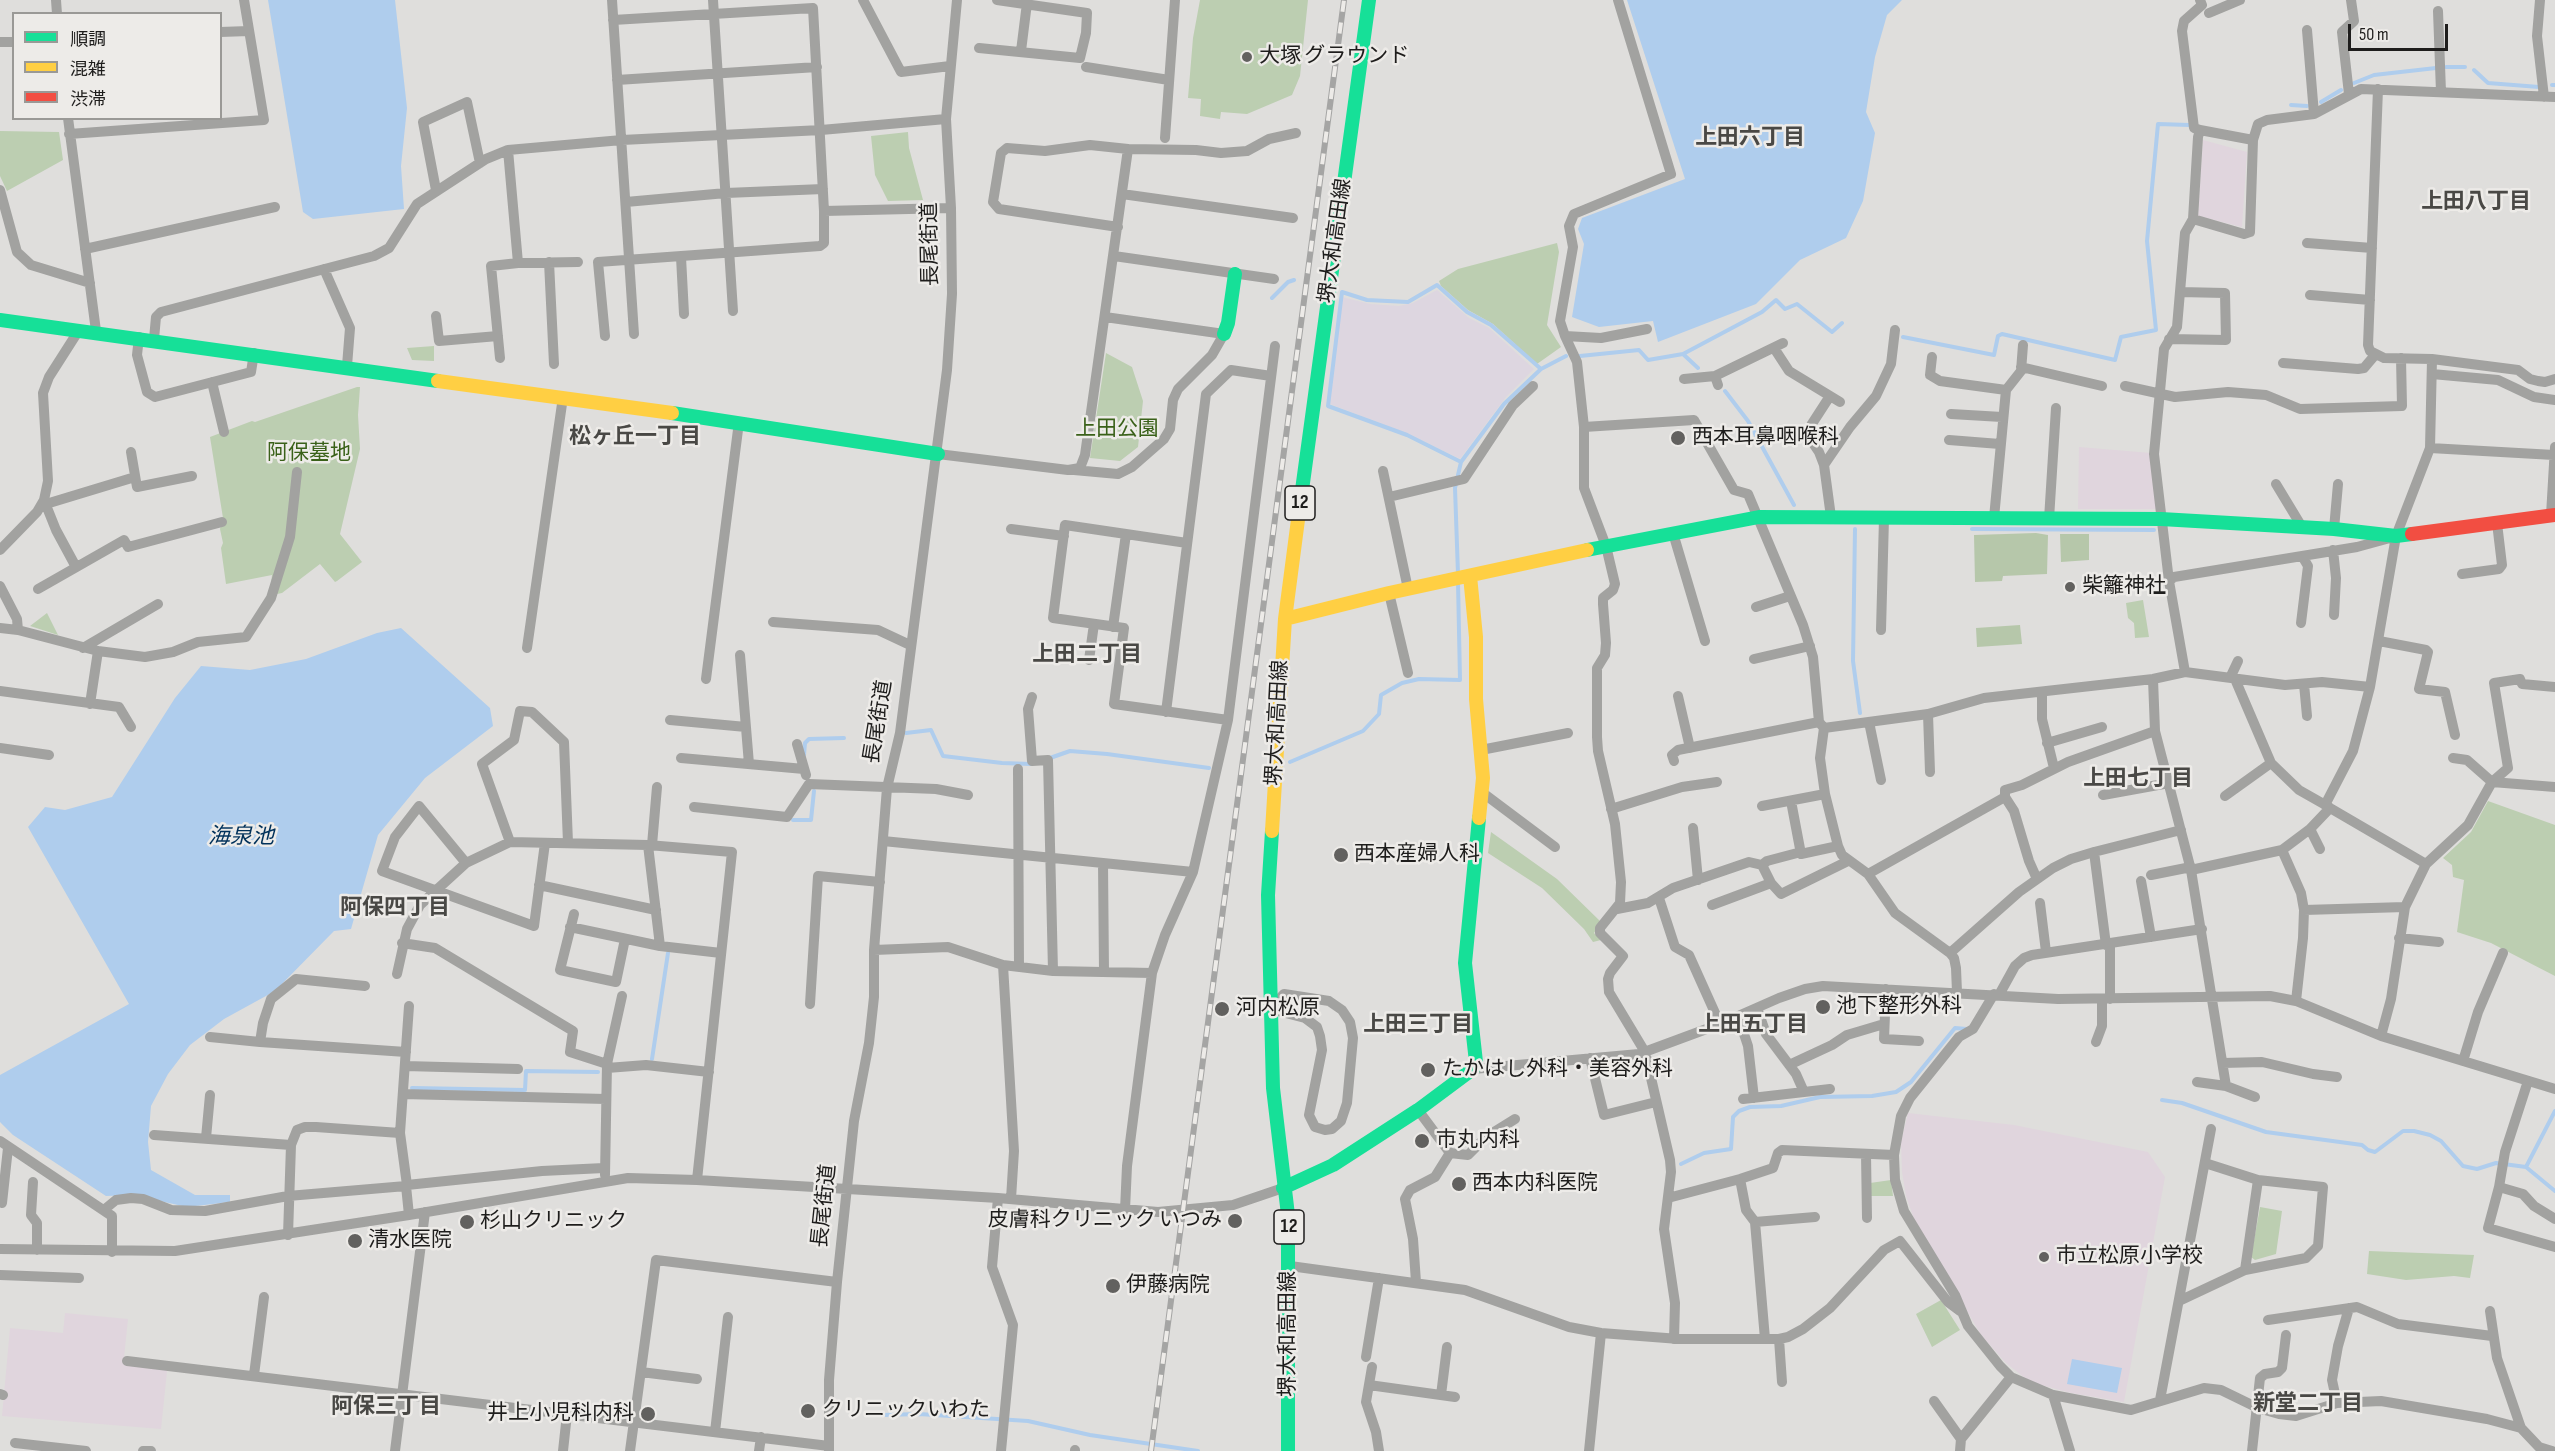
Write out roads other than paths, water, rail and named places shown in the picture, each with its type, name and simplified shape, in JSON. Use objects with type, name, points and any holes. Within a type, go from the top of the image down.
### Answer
[{"type":"street","points":[[69,134],[264,120],[244,0]]},
{"type":"street","points":[[612,0],[634,334]]},
{"type":"street","points":[[713,0],[733,311]]},
{"type":"street","points":[[863,0],[901,72],[950,66]]},
{"type":"street","name":"長尾街道","points":[[829,1449],[829,1380],[837,1282],[854,1121],[874,997],[874,950],[887,788],[900,733],[910,645],[938,454],[947,370],[952,294],[951,208],[946,119],[957,0]]},
{"type":"street","points":[[979,48],[1080,58],[1088,13],[997,0]]},
{"type":"street","points":[[1165,138],[1175,0]]},
{"type":"street","name":"堺大和高田線","points":[[1289,1449],[1290,1266],[1288,1215],[1273,1088],[1268,895],[1285,619],[1369,0]]},
{"type":"street","points":[[1618,0],[1671,174],[1574,214],[1569,226],[1573,247],[1560,321],[1577,362],[1584,427],[1584,488],[1605,546],[1615,584],[1613,590],[1604,598],[1603,604],[1606,643],[1605,655],[1597,668],[1597,738],[1611,809],[1621,882],[1620,903],[1600,928],[1600,933],[1623,956],[1610,973],[1607,986],[1645,1052],[1670,1160],[1671,1172],[1664,1229],[1675,1304],[1674,1339]]},
{"type":"street","points":[[2200,0],[2202,5],[2184,21],[2182,31],[2194,128],[2253,140]]},
{"type":"street","points":[[2209,13],[2240,0]]},
{"type":"street","points":[[2349,94],[2342,32],[2354,21],[2351,0]]},
{"type":"street","points":[[2193,219],[2253,236],[2253,140],[2258,124],[2267,120],[2314,114],[2333,106],[2349,94],[2361,89],[2549,97],[2537,36],[2540,0]]},
{"type":"street","points":[[1021,51],[1027,3]]},
{"type":"street","points":[[606,336],[598,262],[820,246],[824,243],[821,130],[813,8],[799,5],[765,6],[714,14],[613,20]]},
{"type":"street","points":[[2438,11],[2441,92]]},
{"type":"street","points":[[2307,30],[2314,114]]},
{"type":"street","points":[[222,32],[249,31]]},
{"type":"street","points":[[617,80],[817,67]]},
{"type":"street","points":[[1086,67],[1169,80]]},
{"type":"street","points":[[2378,89],[2368,345],[2370,351],[2384,358],[2432,359],[2518,370],[2530,379],[2538,381],[2555,379]]},
{"type":"street","points":[[436,190],[423,122],[467,102],[480,163]]},
{"type":"street","points":[[154,339],[156,317],[161,312],[374,256],[389,248],[417,204],[480,163],[508,150],[622,140],[821,130],[946,119]]},
{"type":"street","points":[[68,120],[96,331]]},
{"type":"street","points":[[2185,672],[2169,581],[2154,454],[2164,349],[2177,327],[2185,233],[2193,219],[2200,130]]},
{"type":"street","points":[[1118,227],[999,209],[993,202],[1001,153],[1007,148],[1045,151],[1090,145],[1221,153],[1247,151],[1269,139],[1296,133]]},
{"type":"street","points":[[1074,470],[1080,468],[1084,461],[1128,149]]},
{"type":"street","points":[[508,150],[518,263]]},
{"type":"street","points":[[626,202],[726,193],[823,189]]},
{"type":"street","points":[[0,190],[4,220],[17,252],[31,265],[90,283]]},
{"type":"street","points":[[1122,195],[1293,218]]},
{"type":"street","points":[[85,249],[275,207]]},
{"type":"street","points":[[824,211],[951,208]]},
{"type":"street","points":[[2307,243],[2372,248]]},
{"type":"street","points":[[1114,256],[1274,279]]},
{"type":"street","points":[[681,257],[684,314]]},
{"type":"street","points":[[549,262],[554,364]]},
{"type":"street","points":[[500,358],[491,266],[578,262]]},
{"type":"street","points":[[324,268],[350,328],[347,366]]},
{"type":"street","points":[[0,320],[154,339],[739,422],[938,454],[1118,474],[1132,467],[1164,439],[1170,429],[1173,400],[1178,389],[1212,355],[1224,334],[1228,323],[1235,274]]},
{"type":"street","points":[[2169,339],[2226,340],[2225,294],[2180,292]]},
{"type":"street","points":[[2310,295],[2370,300]]},
{"type":"street","points":[[436,316],[439,341],[498,336]]},
{"type":"street","points":[[1105,317],[1224,334]]},
{"type":"street","points":[[1565,336],[1601,338],[1647,329]]},
{"type":"street","points":[[76,567],[56,530],[45,502],[48,481],[43,393],[50,377],[79,330]]},
{"type":"street","points":[[1824,465],[1850,427],[1876,396],[1891,364],[1894,330]]},
{"type":"street","points":[[139,337],[137,355],[147,392],[155,397],[251,372],[254,353]]},
{"type":"street","points":[[1994,518],[2006,390],[2021,367],[2023,345]]},
{"type":"street","points":[[1125,1210],[1127,1166],[1152,973],[1192,872],[1228,720],[1275,346]]},
{"type":"street","points":[[1684,379],[1716,380],[1778,346],[1789,371],[1840,402]]},
{"type":"street","points":[[2283,363],[2358,369],[2364,368],[2375,355]]},
{"type":"street","points":[[1932,357],[1925,376],[1940,381],[2006,390]]},
{"type":"street","points":[[2125,386],[2175,397],[2228,392],[2266,395],[2300,410],[2402,406],[2402,358]]},
{"type":"street","points":[[2151,937],[2146,878],[2282,850],[2310,829],[2327,806],[2353,751],[2370,687],[2396,536],[2430,448],[2432,359]]},
{"type":"street","points":[[2021,367],[2102,386]]},
{"type":"street","points":[[1166,712],[1206,394],[1231,370],[1271,376]]},
{"type":"street","points":[[2432,374],[2498,380],[2534,397],[2555,400]]},
{"type":"street","points":[[212,382],[224,432]]},
{"type":"street","points":[[1389,497],[1464,479],[1513,405],[1533,386]]},
{"type":"street","points":[[1830,396],[1806,433],[1824,465],[1831,517]]},
{"type":"street","points":[[527,648],[563,397]]},
{"type":"street","points":[[2049,519],[2056,408]]},
{"type":"street","points":[[1951,414],[2002,417]]},
{"type":"street","points":[[1584,427],[1694,420],[1734,490],[1748,494],[1810,646],[1821,725],[1820,758],[1825,794],[1838,846],[1848,861],[1868,874],[1895,913],[1950,953],[1956,968],[1957,992]]},
{"type":"street","points":[[706,679],[739,422]]},
{"type":"street","points":[[1949,440],[2000,444]]},
{"type":"street","points":[[2169,581],[2174,577],[2357,547],[2396,536],[2553,515],[2555,447]]},
{"type":"street","points":[[2430,448],[2554,455]]},
{"type":"street","points":[[131,452],[137,487],[192,476]]},
{"type":"street","points":[[1383,471],[1408,589]]},
{"type":"street","points":[[0,628],[18,630],[98,651],[145,657],[173,652],[198,642],[246,638],[271,598],[290,537],[297,472]]},
{"type":"street","points":[[0,550],[45,502],[135,477]]},
{"type":"street","points":[[2276,484],[2302,527]]},
{"type":"street","points":[[2334,529],[2338,484]]},
{"type":"street","points":[[1285,619],[1389,593],[1605,546],[1759,517],[2161,519],[2334,529],[2396,536]]},
{"type":"street","points":[[1881,630],[1884,518]]},
{"type":"street","points":[[38,589],[124,540],[128,547],[222,522]]},
{"type":"street","points":[[2462,574],[2499,568],[2502,565],[2497,523]]},
{"type":"street","points":[[1188,543],[1065,525],[1053,618],[1124,628],[1114,704],[1228,720]]},
{"type":"street","points":[[1011,530],[1064,536]]},
{"type":"street","points":[[1673,533],[1705,641]]},
{"type":"street","points":[[1113,627],[1126,534]]},
{"type":"street","points":[[2333,550],[2336,578],[2334,615]]},
{"type":"street","points":[[2301,623],[2308,567],[2302,556]]},
{"type":"street","points":[[1468,576],[1476,637],[1476,699],[1483,793],[1465,963],[1476,1055],[1473,1069]]},
{"type":"street","points":[[0,586],[17,619],[18,630]]},
{"type":"street","points":[[1389,593],[1408,673]]},
{"type":"street","points":[[1756,607],[1790,596]]},
{"type":"street","points":[[83,648],[158,604]]},
{"type":"street","points":[[773,622],[878,630],[910,645]]},
{"type":"street","points":[[1089,660],[1094,624]]},
{"type":"street","points":[[2379,641],[2428,652],[2419,689],[2445,692],[2455,735]]},
{"type":"street","points":[[1754,659],[1810,646]]},
{"type":"street","points":[[90,704],[98,651]]},
{"type":"street","points":[[740,655],[749,764]]},
{"type":"street","points":[[2238,661],[2232,679],[2271,763],[2299,790],[2426,864]]},
{"type":"street","points":[[1674,761],[1672,755],[1678,750],[1821,725],[1869,722],[1928,714],[1984,698],[2153,679],[2185,672],[2285,685],[2322,682],[2339,690],[2370,687]]},
{"type":"street","points":[[2153,679],[2155,730],[2191,869],[2226,1086]]},
{"type":"street","points":[[2381,1036],[2391,999],[2405,908],[2426,864],[2468,825],[2492,782],[2508,768],[2494,683],[2520,679],[2522,684],[2555,687]]},
{"type":"street","points":[[2304,684],[2307,716]]},
{"type":"street","points":[[0,692],[119,707],[131,727]]},
{"type":"street","points":[[2042,692],[2042,719],[2054,768]]},
{"type":"street","points":[[1678,696],[1690,748]]},
{"type":"street","points":[[1032,697],[1028,709],[1032,761],[1048,760],[1053,971]]},
{"type":"street","points":[[510,842],[482,764],[514,740],[520,711],[532,712],[564,742],[568,843]]},
{"type":"street","points":[[1928,714],[1930,772]]},
{"type":"street","points":[[670,720],[746,727]]},
{"type":"street","points":[[1869,722],[1881,780]]},
{"type":"street","points":[[2047,743],[2102,728]]},
{"type":"street","points":[[2037,879],[2029,861],[2014,811],[2005,797],[2005,790],[2022,785],[2054,768],[2155,730]]},
{"type":"street","points":[[1481,750],[1568,733]]},
{"type":"street","points":[[797,744],[809,784]]},
{"type":"street","points":[[0,748],[49,754]]},
{"type":"street","points":[[681,758],[804,769]]},
{"type":"street","points":[[2453,758],[2467,760],[2492,782],[2555,787]]},
{"type":"street","points":[[2225,796],[2271,763]]},
{"type":"street","points":[[1018,769],[1019,967]]},
{"type":"street","points":[[1611,809],[1683,787],[1717,782]]},
{"type":"street","points":[[2103,795],[2169,783]]},
{"type":"street","points":[[809,784],[936,789],[968,795]]},
{"type":"street","points":[[694,807],[787,817],[809,784]]},
{"type":"street","points":[[657,787],[650,845],[660,946]]},
{"type":"street","points":[[1483,793],[1555,848]]},
{"type":"street","points":[[1762,806],[1825,794]]},
{"type":"street","points":[[1868,874],[2005,797]]},
{"type":"street","points":[[1791,801],[1801,852]]},
{"type":"street","points":[[466,863],[419,806],[395,837],[382,872],[534,926],[544,843]]},
{"type":"street","points":[[1693,828],[1698,880]]},
{"type":"street","points":[[2310,829],[2320,849]]},
{"type":"street","points":[[1950,953],[2037,879],[2071,859],[2181,830]]},
{"type":"street","points":[[883,841],[1192,872]]},
{"type":"street","points":[[397,974],[402,944],[420,905],[466,863],[510,842],[650,845],[732,852],[698,1180]]},
{"type":"street","points":[[1762,866],[1767,861],[1801,852],[1801,854],[1838,846]]},
{"type":"street","points":[[2282,850],[2301,893],[2304,910],[2296,1001]]},
{"type":"street","points":[[2094,852],[2108,945],[2106,999],[2097,1042]]},
{"type":"street","points":[[1617,909],[1648,903],[1673,888],[1749,862],[1762,866],[1781,894],[1848,861]]},
{"type":"street","points":[[1103,863],[1104,972]]},
{"type":"street","points":[[810,1004],[818,876],[880,882]]},
{"type":"street","points":[[1712,905],[1772,883]]},
{"type":"street","points":[[539,885],[656,910]]},
{"type":"street","points":[[1659,898],[1675,947],[1689,955],[1720,1024]]},
{"type":"street","points":[[2040,903],[2046,952]]},
{"type":"street","points":[[2304,910],[2405,908]]},
{"type":"street","points":[[574,914],[560,970],[616,982],[625,939]]},
{"type":"street","points":[[570,927],[660,946],[721,953]]},
{"type":"street","points":[[2202,929],[2108,945],[2046,952],[2021,961],[2009,974],[1973,1029],[1959,1037],[1910,1098],[1901,1116],[1894,1155],[1895,1180],[1904,1211],[1955,1295],[1960,1311],[1975,1336],[2012,1377],[2053,1395],[2131,1410],[2204,1388],[2221,1390],[2258,1408],[2279,1414],[2296,1416],[2337,1403],[2381,1401],[2487,1419],[2521,1428]]},
{"type":"street","points":[[2399,938],[2439,942]]},
{"type":"street","points":[[402,944],[435,948],[573,1031],[570,1052],[607,1066],[646,1065],[709,1072]]},
{"type":"street","points":[[874,950],[948,947],[1003,965],[1053,971],[1152,973]]},
{"type":"street","points":[[2463,1061],[2478,1012],[2503,953]]},
{"type":"street","points":[[1003,965],[1014,1151],[1011,1200]]},
{"type":"street","points":[[260,1042],[263,1023],[271,999],[296,979],[365,986]]},
{"type":"street","points":[[0,1249],[175,1251],[288,1235],[628,1178],[998,1198],[1158,1212],[1233,1205],[1283,1188],[1333,1165],[1418,1110],[1473,1069],[1645,1052],[1805,989],[1823,986],[2106,999],[2270,996],[2296,1001],[2381,1036],[2555,1089]]},
{"type":"street","points":[[1886,989],[1884,1039],[1919,1041]]},
{"type":"street","points":[[1284,994],[1332,1002],[1348,1018],[1353,1038],[1347,1103],[1341,1121],[1332,1129],[1318,1129],[1308,1115],[1322,1050],[1319,1031],[1305,1018],[1270,1009],[1284,994]]},
{"type":"street","points":[[606,1181],[604,1168],[607,1066],[622,996]]},
{"type":"street","points":[[409,1006],[400,1133],[409,1215]]},
{"type":"street","points":[[1757,1008],[1766,1034],[1790,1065],[1804,1092]]},
{"type":"street","points":[[1738,1016],[1748,1046],[1754,1098]]},
{"type":"street","points":[[1790,1065],[1832,1045],[1847,1035],[1884,1024]]},
{"type":"street","points":[[210,1037],[406,1052]]},
{"type":"street","points":[[1590,1058],[1604,1115],[1656,1102]]},
{"type":"street","points":[[2223,1063],[2262,1062],[2337,1077]]},
{"type":"street","points":[[405,1066],[518,1069]]},
{"type":"street","points":[[2528,1081],[2503,1162],[2488,1228],[2555,1247]]},
{"type":"street","points":[[2197,1082],[2226,1086],[2255,1097]]},
{"type":"street","points":[[1743,1099],[1830,1089]]},
{"type":"street","points":[[403,1094],[606,1099]]},
{"type":"street","points":[[206,1138],[210,1095]]},
{"type":"street","points":[[1418,1110],[1450,1153],[1468,1155],[1486,1137],[1515,1119]]},
{"type":"street","points":[[288,1235],[291,1145],[297,1130],[304,1127],[400,1133]]},
{"type":"street","points":[[2160,1400],[2211,1129]]},
{"type":"street","points":[[154,1135],[291,1145]]},
{"type":"street","points":[[2,1203],[4,1144]]},
{"type":"street","points":[[4,1144],[105,1209],[112,1216],[112,1252]]},
{"type":"street","points":[[1668,1198],[1773,1168],[1778,1153],[1782,1150],[1894,1155]]},
{"type":"street","points":[[1416,1282],[1413,1239],[1405,1199],[1410,1190],[1436,1177],[1450,1153]]},
{"type":"street","points":[[1866,1154],[1867,1218]]},
{"type":"street","points":[[2179,1301],[2245,1270],[2306,1257],[2318,1245],[2323,1187],[2258,1180],[2205,1162]]},
{"type":"street","points":[[105,1209],[116,1200],[131,1198],[143,1199],[171,1210],[205,1211],[288,1196],[542,1171],[604,1168]]},
{"type":"street","points":[[1740,1179],[1746,1210],[1755,1222],[1765,1339]]},
{"type":"street","points":[[2245,1270],[2258,1180]]},
{"type":"street","points":[[33,1182],[31,1215],[37,1223],[37,1250]]},
{"type":"street","points":[[2499,1187],[2523,1194],[2534,1206],[2555,1219]]},
{"type":"street","points":[[998,1198],[992,1267],[1013,1325],[1000,1451]]},
{"type":"street","points":[[395,1451],[425,1212]]},
{"type":"street","points":[[1755,1222],[1815,1217]]},
{"type":"street","points":[[1290,1266],[1465,1290],[1569,1328],[1601,1333],[1674,1339],[1779,1339],[1803,1329],[1830,1308],[1884,1250],[1900,1241],[1948,1302],[1960,1311]]},
{"type":"street","points":[[630,1451],[656,1260],[837,1282]]},
{"type":"street","points":[[0,1275],[79,1278]]},
{"type":"street","points":[[1379,1278],[1366,1402],[1376,1432],[1379,1451]]},
{"type":"street","points":[[254,1375],[264,1297]]},
{"type":"street","points":[[2268,1320],[2357,1307],[2398,1324],[2492,1336]]},
{"type":"street","points":[[2337,1403],[2332,1380],[2338,1346],[2349,1308]]},
{"type":"street","points":[[2490,1311],[2497,1358],[2521,1428],[2538,1449],[2552,1451]]},
{"type":"street","points":[[715,1432],[728,1317]]},
{"type":"street","points":[[1589,1451],[1601,1333]]},
{"type":"street","points":[[2252,1451],[2260,1378],[2265,1374],[2278,1372],[2282,1368],[2286,1335]]},
{"type":"street","points":[[1779,1339],[1782,1382]]},
{"type":"street","points":[[1441,1395],[1447,1347]]},
{"type":"street","points":[[127,1361],[761,1437],[829,1449]]},
{"type":"street","points":[[641,1372],[697,1379]]},
{"type":"street","points":[[1960,1451],[1961,1439],[2012,1377]]},
{"type":"street","points":[[1369,1385],[1455,1397]]},
{"type":"street","points":[[2053,1395],[2070,1451]]},
{"type":"street","points":[[1934,1401],[1961,1439]]},
{"type":"street","points":[[563,1451],[567,1414]]},
{"type":"street","points":[[759,1451],[761,1437]]},
{"type":"street","points":[[15,1443],[86,1451]]},
{"type":"street","points":[[143,1451],[151,1451]]},
{"type":"water","points":[[268,0],[395,0],[407,108],[401,166],[404,209],[313,219],[303,212]]},
{"type":"water","points":[[1627,0],[1902,0],[1887,15],[1875,57],[1866,112],[1875,133],[1863,201],[1846,238],[1800,260],[1756,304],[1658,342],[1653,321],[1599,327],[1572,317],[1584,244],[1578,229],[1582,218],[1685,179]]},
{"type":"water","name":"海泉池","points":[[401,628],[490,708],[493,726],[425,778],[378,835],[351,929],[334,931],[275,991],[224,1019],[190,1045],[168,1074],[151,1106],[148,1142],[151,1170],[195,1195],[230,1195],[230,1202],[187,1207],[133,1195],[106,1196],[13,1135],[0,1122],[0,1075],[129,1004],[28,827],[45,807],[65,810],[112,797],[175,698],[201,666],[250,670],[306,659],[377,633]]},
{"type":"water","points":[[2072,1359],[2122,1368],[2117,1393],[2067,1384]]},
{"type":"waterway","points":[[2446,67],[2465,67]]},
{"type":"waterway","points":[[2354,83],[2374,75],[2436,68]]},
{"type":"waterway","points":[[2474,70],[2488,83],[2539,87]]},
{"type":"waterway","points":[[2321,102],[2341,90]]},
{"type":"waterway","points":[[2291,105],[2307,106]]},
{"type":"waterway","points":[[1903,337],[1994,355],[1998,336],[2002,334],[2115,360],[2121,337],[2156,330],[2147,241],[2158,124],[2189,125]]},
{"type":"waterway","points":[[1272,298],[1288,282],[1294,280]]},
{"type":"waterway","points":[[1461,462],[1407,435],[1328,406],[1342,292],[1367,300],[1408,302],[1437,285],[1467,312],[1491,325],[1541,369],[1566,356]]},
{"type":"waterway","points":[[1683,354],[1762,312],[1776,300],[1785,309],[1797,304],[1832,332],[1842,323]]},
{"type":"waterway","points":[[1580,356],[1639,350],[1648,360],[1683,354],[1698,368]]},
{"type":"waterway","points":[[1458,574],[1455,488],[1461,462],[1504,404],[1541,369]]},
{"type":"waterway","points":[[1725,391],[1748,421],[1794,505]]},
{"type":"waterway","points":[[1855,529],[1853,661],[1860,713]]},
{"type":"waterway","points":[[1972,529],[2154,530]]},
{"type":"waterway","points":[[1290,762],[1363,731],[1379,714],[1381,695],[1402,683],[1419,679],[1460,680],[1458,582]]},
{"type":"waterway","points":[[906,733],[931,730],[943,756],[1031,764]]},
{"type":"waterway","points":[[804,755],[805,743],[809,739],[844,738]]},
{"type":"waterway","points":[[1050,758],[1070,751],[1209,768]]},
{"type":"waterway","points":[[793,820],[811,820],[814,791]]},
{"type":"waterway","points":[[652,1059],[668,953]]},
{"type":"waterway","points":[[1681,1164],[1704,1153],[1731,1149],[1733,1117],[1739,1111],[1750,1107],[1781,1106],[1820,1097],[1872,1096],[1896,1092],[1911,1082],[1955,1028],[1967,1029]]},
{"type":"waterway","points":[[412,1088],[525,1090],[526,1071],[598,1072]]},
{"type":"waterway","points":[[2162,1100],[2182,1103],[2266,1132],[2362,1145],[2375,1152],[2403,1131],[2414,1131],[2430,1135],[2441,1141],[2463,1166],[2477,1169],[2496,1163],[2526,1167],[2555,1191]]},
{"type":"waterway","points":[[2526,1167],[2555,1111]]},
{"type":"waterway","points":[[883,1415],[919,1414],[1028,1421],[1090,1435],[1198,1451]]},
{"type":"railway","points":[[1151,1451],[1344,0]]},
{"type":"place","name":"大塚 グラウンド","points":[[1247,57]]},
{"type":"place","name":"西本耳鼻咽喉科","points":[[1678,438]]},
{"type":"place","name":"柴籬神社","points":[[2070,587]]},
{"type":"place","name":"西本産婦人科","points":[[1341,855]]},
{"type":"place","name":"池下整形外科","points":[[1823,1007]]},
{"type":"place","name":"河内松原","points":[[1222,1009]]},
{"type":"place","name":"たかはし外科・美容外科","points":[[1428,1070]]},
{"type":"place","name":"市丸内科","points":[[1422,1141]]},
{"type":"place","name":"西本内科医院","points":[[1459,1184]]},
{"type":"place","name":"皮膚科クリニック いつみ","points":[[1235,1221]]},
{"type":"place","name":"杉山クリニック","points":[[467,1222]]},
{"type":"place","name":"清水医院","points":[[355,1241]]},
{"type":"place","name":"市立松原小学校","points":[[2044,1257]]},
{"type":"place","name":"伊藤病院","points":[[1113,1286]]},
{"type":"place","name":"クリニックいわた","points":[[808,1411]]},
{"type":"place","name":"井上小児科内科","points":[[648,1414]]},
{"type":"district","name":"上田六丁目","points":[[1750,138]]},
{"type":"district","name":"上田八丁目","points":[[2476,202]]},
{"type":"district","name":"松ヶ丘一丁目","points":[[635,437]]},
{"type":"district","name":"上田二丁目","points":[[1087,655]]},
{"type":"district","name":"上田七丁目","points":[[2138,779]]},
{"type":"district","name":"阿保四丁目","points":[[395,908]]},
{"type":"district","name":"上田三丁目","points":[[1418,1025]]},
{"type":"district","name":"上田五丁目","points":[[1753,1025]]},
{"type":"district","name":"新堂二丁目","points":[[2308,1404]]},
{"type":"district","name":"阿保三丁目","points":[[386,1407]]},
{"type":"park label","name":"上田公園","points":[[1117,430]]},
{"type":"park label","name":"阿保墓地","points":[[309,454]]}]
